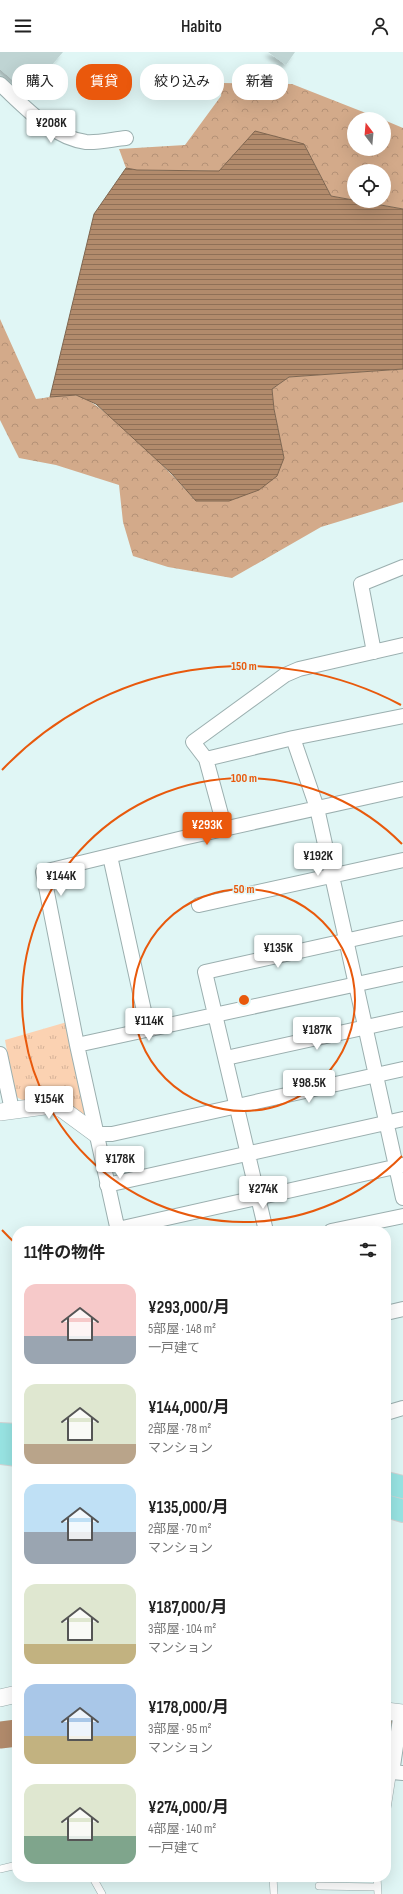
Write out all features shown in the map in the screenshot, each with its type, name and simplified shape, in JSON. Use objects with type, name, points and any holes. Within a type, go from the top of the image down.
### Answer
[{"type":"main road","points":[[0,1434],[12,1435]]},
{"type":"main road","points":[[0,1453],[12,1454]]},
{"type":"main road","points":[[391,1484],[403,1487]]},
{"type":"main road","points":[[391,1507],[403,1511]]},
{"type":"street","points":[[0,84],[54,131],[60,134],[87,142],[126,138]]},
{"type":"street","points":[[374,652],[361,584],[403,567]]},
{"type":"street","points":[[225,829],[206,759],[193,742],[285,675],[299,669],[403,645]]},
{"type":"street","points":[[206,759],[293,738],[403,716]]},
{"type":"street","points":[[293,738],[317,808],[344,940],[386,1123],[399,1166],[403,1198]]},
{"type":"street","points":[[117,1226],[77,1044],[43,872],[403,789]]},
{"type":"street","points":[[110,856],[148,1029]]},
{"type":"street","points":[[199,905],[403,860]]},
{"type":"street","points":[[265,1226],[205,972],[403,928]]},
{"type":"street","points":[[77,1044],[403,974]]},
{"type":"street","points":[[226,1058],[403,1019]]},
{"type":"street","points":[[0,1054],[6,1111],[52,1105],[62,1109],[96,1134],[112,1134],[403,1069]]},
{"type":"street","points":[[107,1185],[403,1119]]},
{"type":"street","points":[[136,1226],[399,1166]]},
{"type":"street","points":[[355,1226],[403,1216]]},
{"type":"street","points":[[391,1312],[403,1309]]},
{"type":"street","points":[[391,1412],[403,1408]]},
{"type":"street","points":[[0,1698],[12,1695]]},
{"type":"street","points":[[394,1771],[398,1714]]},
{"type":"lane","points":[[391,1788],[394,1771]]},
{"type":"lane","points":[[0,1869],[12,1866]]},
{"type":"lane","points":[[95,1882],[102,1894]]},
{"type":"lane","points":[[273,1882],[274,1894]]},
{"type":"lane","points":[[319,1886],[378,1890]]},
{"type":"green space","points":[[224,83],[232,83],[232,100],[288,100],[288,84],[292,84],[363,112],[347,112],[347,156],[391,156],[391,123],[403,128],[403,209],[391,207],[391,164],[347,164],[347,199],[331,196],[304,144],[219,171],[137,170],[126,168],[119,149],[185,145],[218,100],[224,100]]},
{"type":"green space","points":[[0,319],[36,399],[61,395],[75,395],[86,399],[102,409],[138,441],[196,501],[284,458],[274,409],[272,389],[289,377],[403,369],[403,502],[321,527],[232,578],[168,567],[133,556],[123,522],[119,485],[56,465],[19,458],[0,420]]},
{"type":"green space","points":[[67,1022],[87,1115],[81,1117],[50,1097],[22,1100],[15,1096],[5,1040]]},
{"type":"shaded area","points":[[255,131],[304,144],[331,196],[347,199],[347,208],[391,207],[403,209],[403,369],[289,377],[272,389],[274,409],[284,458],[277,476],[259,490],[229,501],[196,501],[171,473],[96,404],[76,395],[50,397],[94,214],[126,168],[137,170],[219,171]]},
{"type":"building","points":[[0,52],[63,52],[53,64],[12,64],[12,79],[0,69]]},
{"type":"building","points":[[268,52],[295,52],[287,64]]},
{"type":"waterway","points":[[0,1735],[12,1734]]},
{"type":"waterway","points":[[391,1734],[403,1735]]}]
